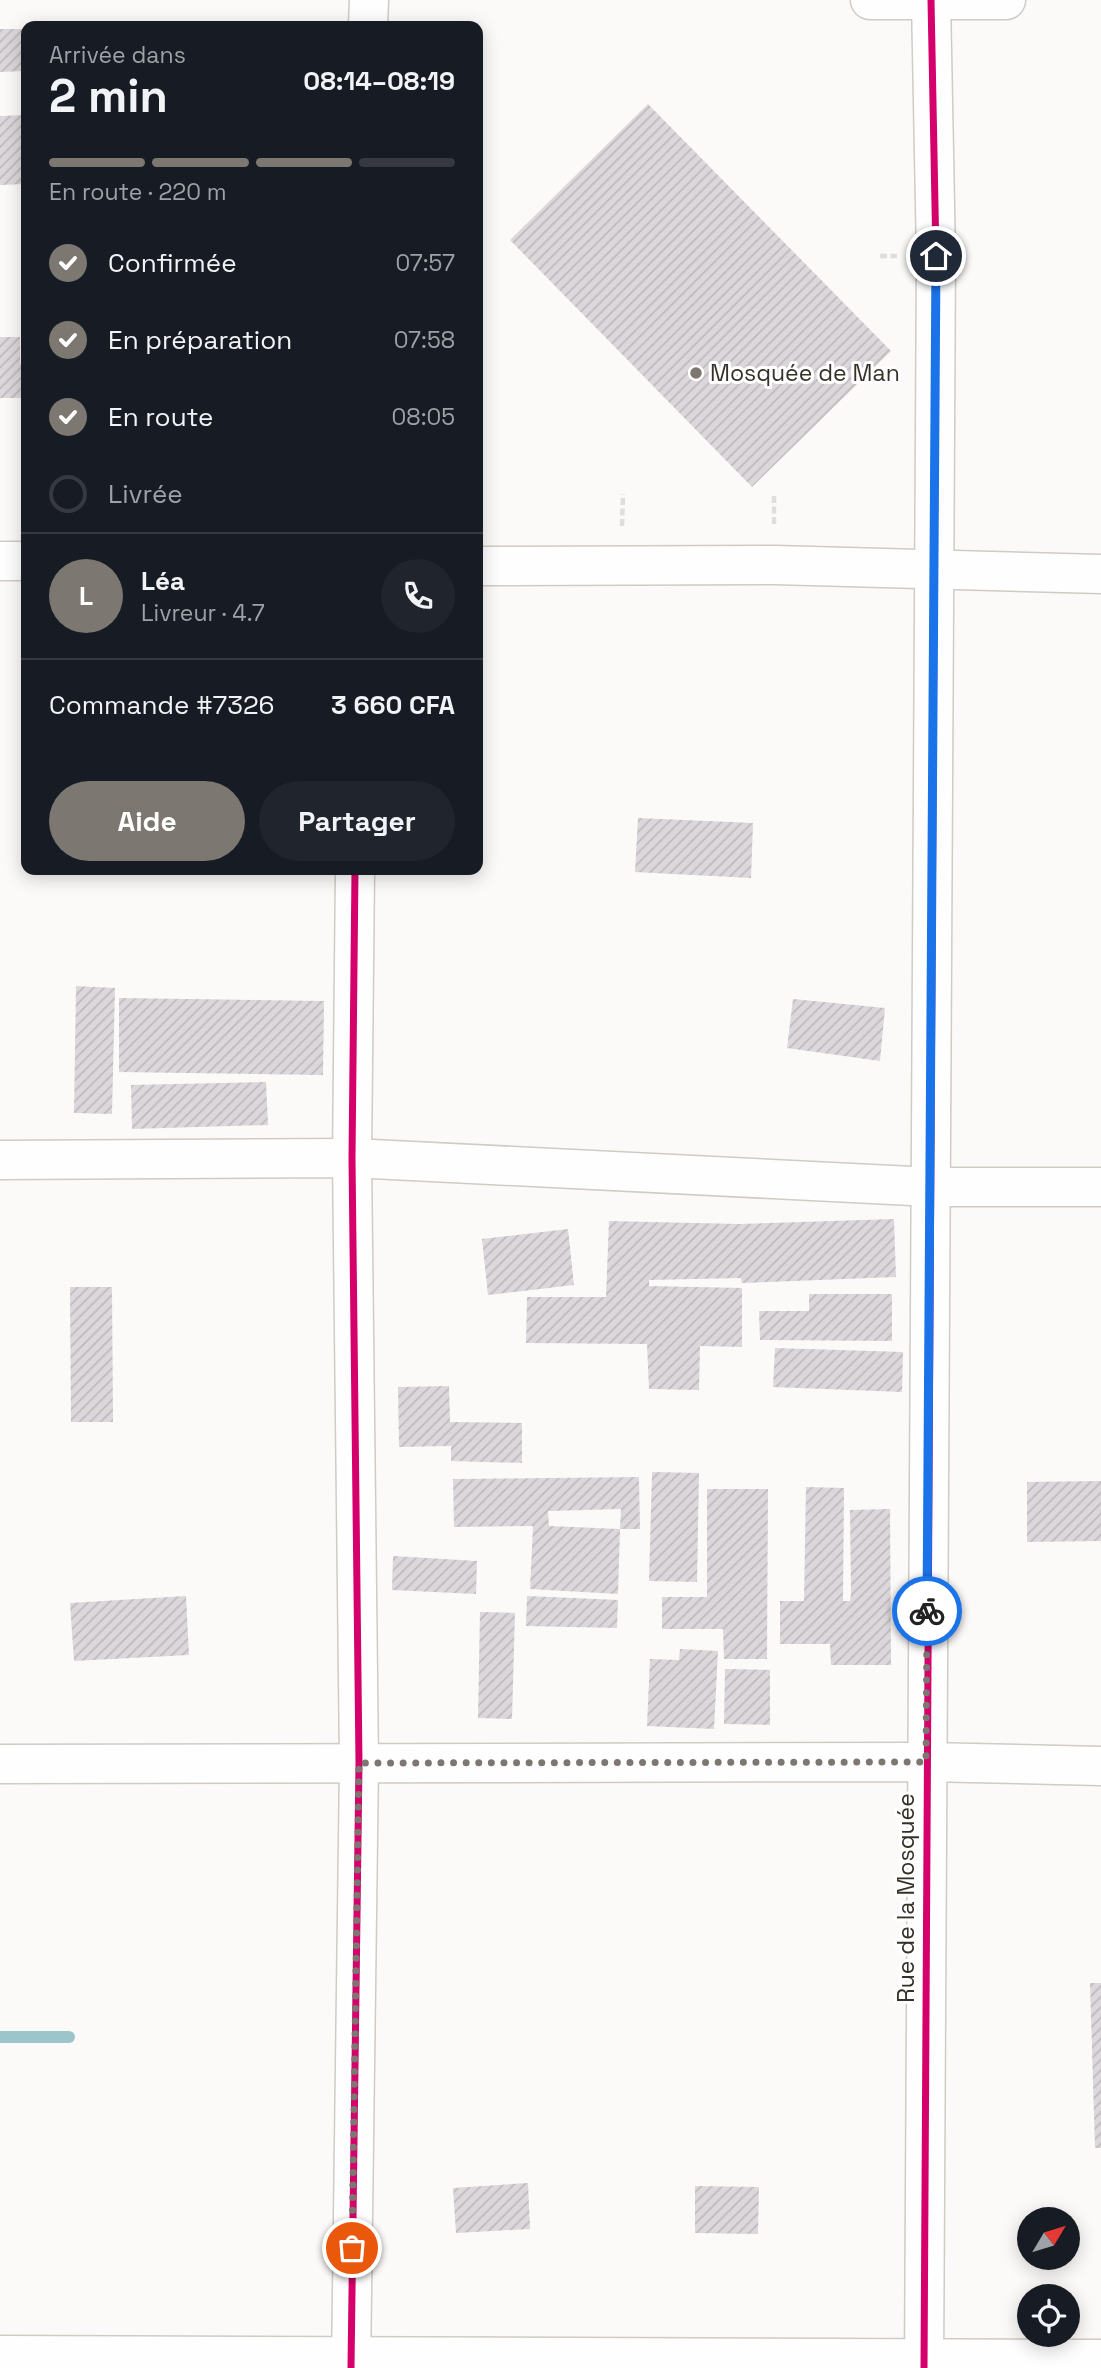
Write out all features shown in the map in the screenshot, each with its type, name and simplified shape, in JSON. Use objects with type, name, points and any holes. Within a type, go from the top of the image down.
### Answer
[{"type":"street","points":[[368,21],[369,0]]},
{"type":"street","points":[[870,0],[1006,0]]},
{"type":"street","name":"Rue de la Mosquée","points":[[924,2362],[936,256],[931,1]]},
{"type":"street","points":[[0,561],[21,561]]},
{"type":"street","points":[[483,566],[775,565],[1101,574]]},
{"type":"street","points":[[351,2362],[359,1763],[352,1158],[355,875]]},
{"type":"street","points":[[0,1160],[352,1158],[932,1187],[1101,1187]]},
{"type":"street","points":[[0,1764],[926,1762],[1101,1766]]},
{"type":"street","points":[[0,2355],[351,2362],[924,2362],[1101,2359]]},
{"type":"building","points":[[0,29],[21,29],[21,71],[0,72]]},
{"type":"building","name":"Mosquée de Man","points":[[648,104],[891,351],[752,487],[510,240]]},
{"type":"building","points":[[21,115],[21,184],[0,185],[0,116]]},
{"type":"building","points":[[0,337],[20,337],[21,398],[0,398]]},
{"type":"building","points":[[638,818],[753,823],[751,878],[635,872]]},
{"type":"building","points":[[76,986],[115,988],[112,1114],[74,1113]]},
{"type":"building","points":[[119,998],[324,1001],[323,1075],[119,1072]]},
{"type":"building","points":[[793,999],[885,1008],[880,1061],[787,1048]]},
{"type":"building","points":[[266,1082],[268,1125],[132,1129],[131,1085]]},
{"type":"building","points":[[894,1219],[896,1277],[742,1283],[741,1278],[649,1280],[649,1286],[742,1288],[742,1347],[700,1346],[699,1390],[649,1389],[647,1344],[526,1343],[527,1297],[606,1297],[609,1221],[739,1224]]},
{"type":"building","points":[[568,1229],[574,1285],[488,1295],[482,1239]]},
{"type":"building","points":[[70,1287],[112,1287],[113,1422],[71,1422]]},
{"type":"building","points":[[809,1294],[892,1294],[892,1341],[760,1340],[759,1311],[809,1311]]},
{"type":"building","points":[[775,1348],[903,1352],[902,1392],[773,1387]]},
{"type":"building","points":[[449,1386],[450,1422],[522,1423],[522,1463],[451,1461],[451,1446],[399,1447],[398,1387]]},
{"type":"building","points":[[652,1472],[699,1473],[697,1582],[649,1581]]},
{"type":"building","points":[[639,1477],[640,1529],[620,1529],[618,1594],[530,1589],[533,1526],[454,1527],[453,1479]],"holes":[[[621,1509],[620,1529],[549,1526],[548,1511]]]},
{"type":"building","points":[[1101,1481],[1101,1541],[1027,1542],[1027,1482]]},
{"type":"building","points":[[806,1487],[844,1488],[843,1601],[850,1601],[851,1594],[850,1510],[890,1509],[891,1665],[831,1665],[830,1644],[780,1644],[780,1601],[804,1601]]},
{"type":"building","points":[[707,1489],[768,1489],[767,1659],[724,1659],[723,1629],[662,1629],[662,1597],[707,1597]]},
{"type":"building","points":[[393,1556],[477,1561],[476,1594],[392,1590]]},
{"type":"building","points":[[186,1596],[189,1655],[74,1661],[70,1603]]},
{"type":"building","points":[[527,1596],[618,1600],[617,1628],[526,1626]]},
{"type":"building","points":[[480,1612],[515,1613],[512,1719],[478,1718]]},
{"type":"building","points":[[680,1649],[718,1651],[714,1729],[647,1726],[650,1659],[679,1660]]},
{"type":"building","points":[[725,1669],[770,1670],[770,1725],[724,1724]]},
{"type":"building","points":[[1090,1983],[1101,1983],[1101,2148],[1095,2148]]},
{"type":"building","points":[[528,2183],[530,2229],[456,2233],[453,2188]]},
{"type":"building","points":[[695,2186],[759,2187],[758,2234],[695,2233]]},
{"type":"waterway","points":[[0,2037],[69,2037]]},
{"type":"cycle path","points":[[924,2368],[936,256],[931,0]]},
{"type":"cycle path","points":[[351,2368],[359,1763],[352,1158],[355,875]]},
{"type":"way so far","points":[[352,2248],[359,1763],[926,1762],[927,1611]]},
{"type":"place","name":"Mosquée de Man","points":[[696,373]]},
{"type":"route","points":[[927,1611],[936,256]]}]
